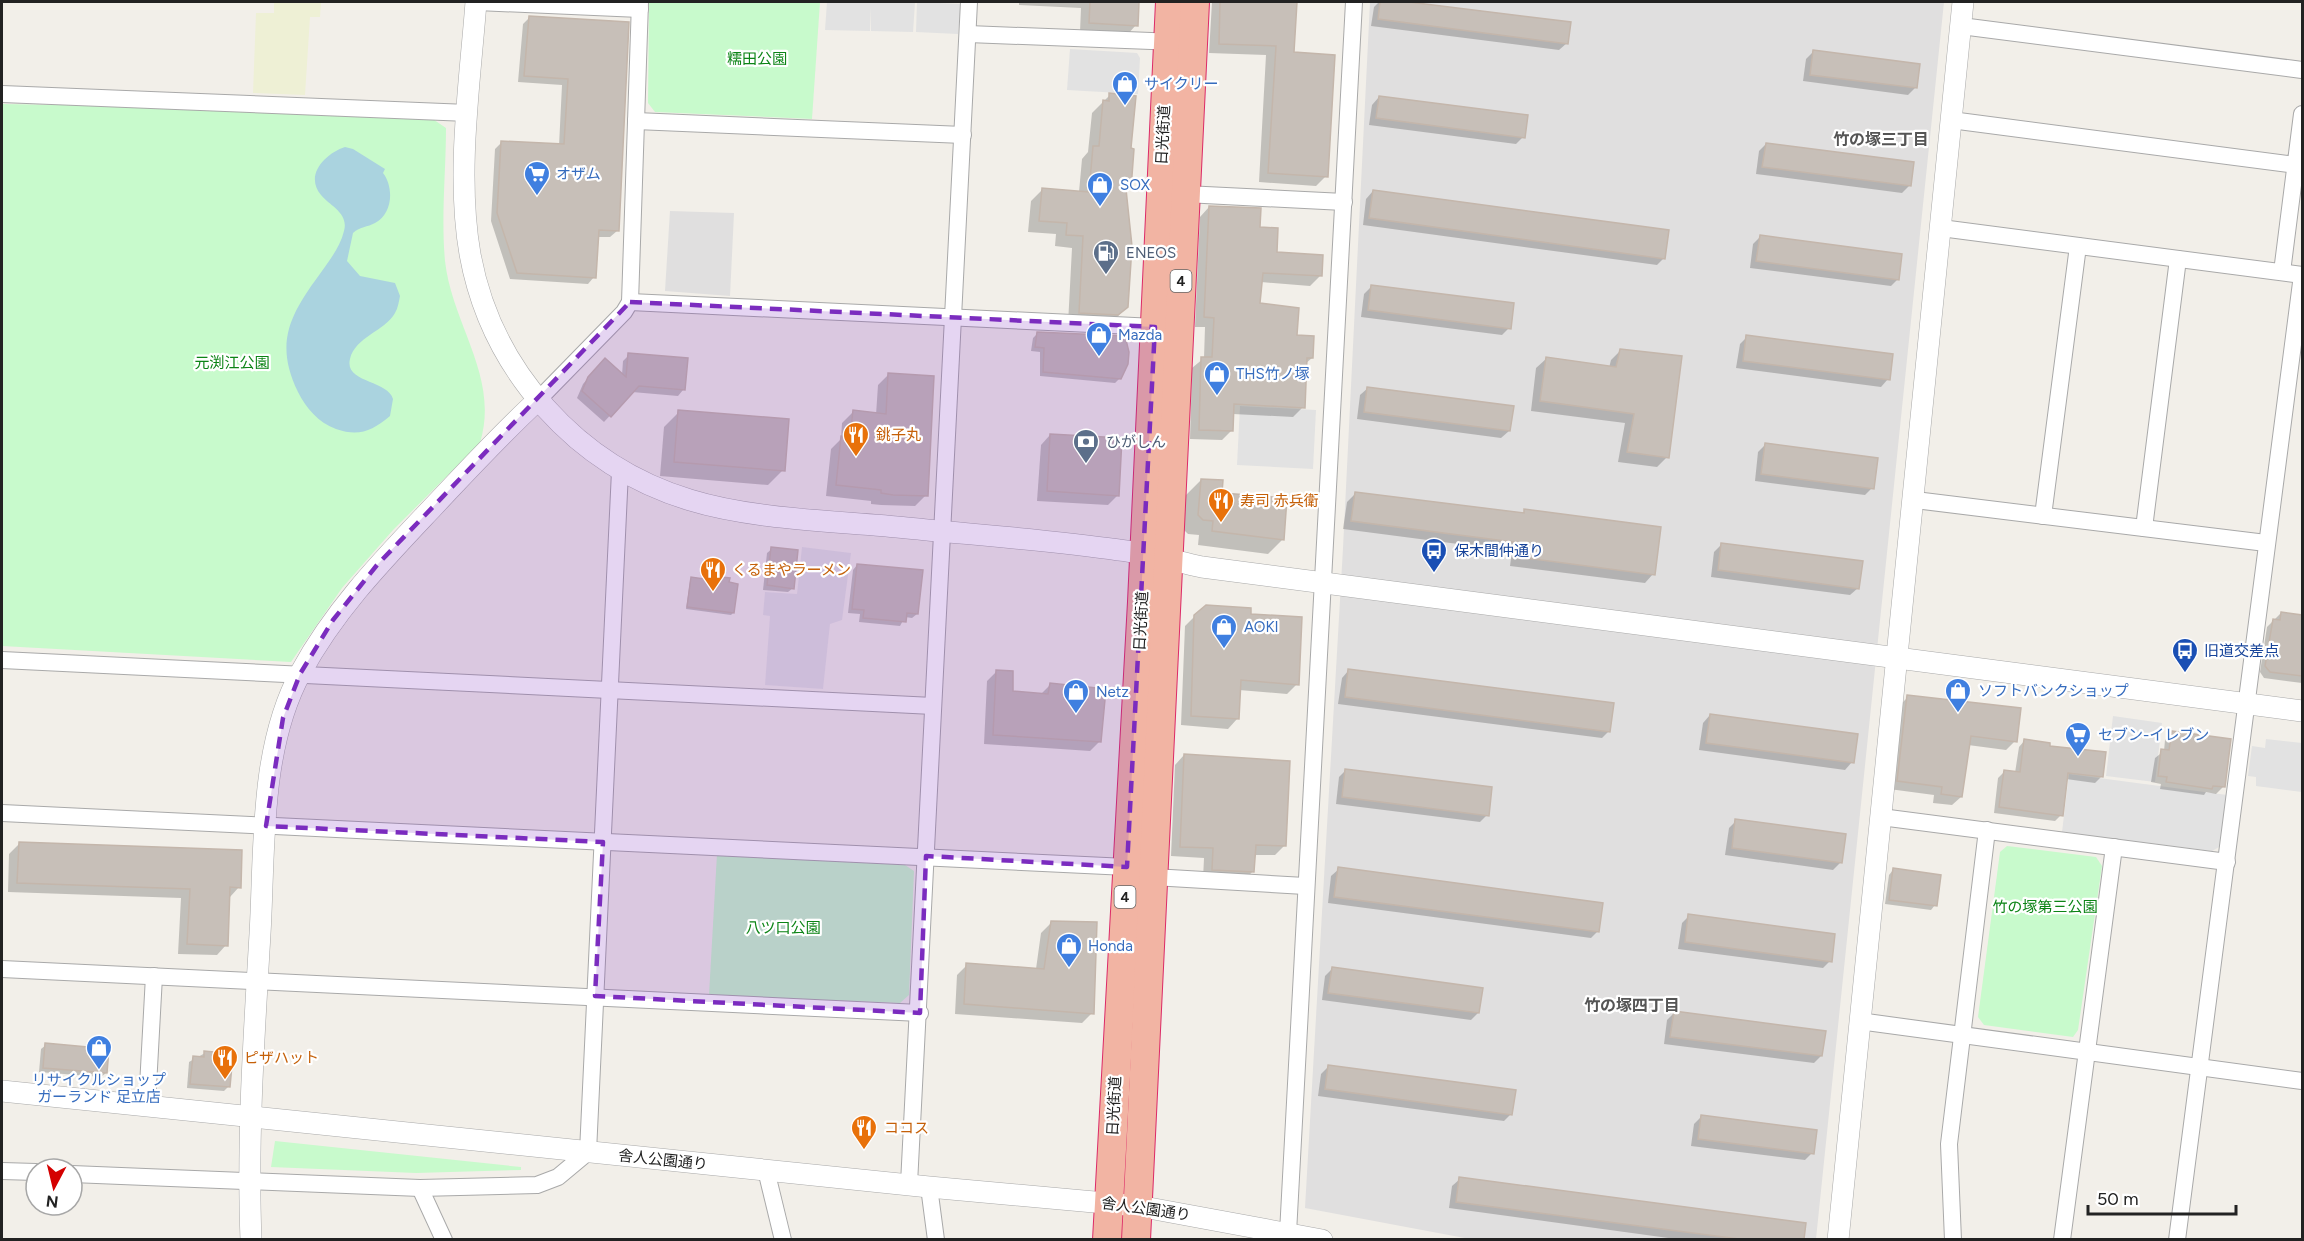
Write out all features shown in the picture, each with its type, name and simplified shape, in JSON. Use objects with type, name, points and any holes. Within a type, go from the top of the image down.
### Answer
[{"type":"highway","name":"日光街道","points":[[1107,1239],[1140,872],[1156,557],[1185,194],[1180,42],[1170,2]]},
{"type":"highway","name":"日光街道","points":[[1156,557],[1155,327],[1180,42],[1195,2]]},
{"type":"highway","name":"日光街道","points":[[1136,1239],[1140,872]]},
{"type":"street","points":[[251,1239],[250,1116],[266,826],[275,752],[283,718],[300,674],[333,620],[377,566],[538,400],[630,302],[640,5],[477,2],[468,113],[466,219],[477,285],[500,344],[538,400],[586,447],[621,471],[655,488],[718,507],[1156,557],[1202,567],[2302,711]]},
{"type":"street","points":[[936,1239],[919,1186],[920,1013],[933,706],[944,532],[969,2]]},
{"type":"street","points":[[1288,1233],[1305,886],[1325,582],[1354,2]]},
{"type":"street","points":[[1838,1239],[1964,2]]},
{"type":"street","points":[[1961,26],[2302,70]]},
{"type":"street","points":[[968,34],[1180,42]]},
{"type":"street","points":[[2,94],[468,113]]},
{"type":"street","points":[[2282,272],[2302,114]]},
{"type":"street","points":[[1951,120],[2296,165]]},
{"type":"street","points":[[636,121],[963,135]]},
{"type":"street","points":[[1185,194],[1344,202]]},
{"type":"street","points":[[1941,228],[2302,275],[2177,1239]]},
{"type":"street","points":[[2043,516],[2078,246]]},
{"type":"street","points":[[2144,528],[2178,259]]},
{"type":"street","points":[[630,302],[953,315],[1155,327]]},
{"type":"street","points":[[84,1174],[249,1179],[420,1188],[537,1185],[558,1177],[588,1152],[621,471]]},
{"type":"street","points":[[1915,500],[2266,543]]},
{"type":"street","points":[[2,660],[300,674],[610,693],[933,706]]},
{"type":"street","points":[[2,813],[926,856],[1305,886]]},
{"type":"street","points":[[1881,817],[2227,862]]},
{"type":"street","points":[[1953,1239],[1949,1144],[1987,831]]},
{"type":"street","points":[[2062,1239],[2114,847]]},
{"type":"street","points":[[2,969],[920,1013]]},
{"type":"street","points":[[147,1106],[154,976]]},
{"type":"street","points":[[1859,1021],[2302,1081]]},
{"type":"street","name":"舎人公園通り","points":[[2,1091],[919,1186],[1138,1206],[1252,1233],[1288,1233],[1323,1239]]},
{"type":"street","points":[[766,1170],[783,1239]]},
{"type":"street","points":[[2,1171],[24,1172]]},
{"type":"street","points":[[420,1188],[444,1239]]},
{"type":"highlighted area","points":[[630,302],[1155,327],[1127,867],[926,856],[920,1013],[595,996],[603,842],[266,826],[283,718],[300,674],[333,620],[377,565]]},
{"type":"shaded area","points":[[827,2],[915,2],[913,32],[871,31],[871,7],[870,31],[825,30]]},
{"type":"shaded area","points":[[917,2],[961,4],[958,34],[916,32]]},
{"type":"shaded area","points":[[1370,2],[1944,2],[1816,1239],[1470,1239],[1305,1208],[1343,548]]},
{"type":"shaded area","points":[[1070,49],[1137,53],[1140,58],[1138,94],[1067,90]]},
{"type":"shaded area","points":[[670,211],[734,213],[730,296],[665,291]]},
{"type":"shaded area","points":[[1240,406],[1316,410],[1313,469],[1237,465]]},
{"type":"shaded area","points":[[802,547],[851,553],[842,620],[830,624],[823,689],[765,685],[770,616],[763,615],[765,592],[797,594]]},
{"type":"shaded area","points":[[2113,716],[2162,723],[2155,782],[2106,776]]},
{"type":"shaded area","points":[[2266,739],[2302,743],[2302,792],[2256,786],[2256,777],[2248,776],[2252,746],[2265,748]]},
{"type":"shaded area","points":[[2069,774],[2227,795],[2221,846],[2212,851],[2062,832]]},
{"type":"green space","points":[[274,2],[321,2],[320,17],[310,17],[305,95],[253,93],[256,13],[274,13]]},
{"type":"green space","name":"糯田公園","points":[[649,2],[820,2],[812,119],[655,112],[648,103]]},
{"type":"green space","name":"元渕江公園","points":[[2,104],[421,111],[446,128],[445,261],[456,307],[480,373],[485,419],[480,443],[393,530],[342,588],[291,662],[2,646]]},
{"type":"green space","name":"竹の塚第三公園","points":[[2007,846],[2096,857],[2102,866],[2078,1030],[2073,1037],[1984,1025],[1978,1017],[2000,852]]},
{"type":"green space","name":"八ツ口公園","points":[[717,854],[902,863],[914,871],[909,995],[900,1003],[709,995]]},
{"type":"green space","points":[[275,1141],[521,1167],[521,1170],[416,1173],[271,1167]]},
{"type":"water","points":[[345,147],[353,149],[385,169],[383,173],[390,193],[388,207],[381,219],[353,233],[347,261],[360,276],[395,283],[400,296],[395,313],[384,325],[358,345],[350,359],[353,373],[383,388],[393,399],[390,416],[371,429],[358,432],[336,429],[324,423],[314,414],[298,392],[287,357],[289,328],[295,314],[335,252],[344,231],[344,219],[338,210],[321,195],[315,180],[316,173],[325,160]]},
{"type":"building","points":[[1090,2],[1139,2],[1138,26],[1089,23]]},
{"type":"building","points":[[1220,2],[1297,2],[1294,52],[1335,55],[1328,177],[1268,173],[1276,46],[1219,44]]},
{"type":"building","points":[[1380,2],[1409,2],[1571,22],[1568,44],[1378,19]]},
{"type":"building","points":[[529,16],[629,22],[619,231],[599,230],[596,278],[517,273],[497,213],[501,141],[564,144],[568,79],[524,76]]},
{"type":"building","points":[[1813,50],[1920,64],[1917,88],[1810,75]]},
{"type":"building","points":[[1109,93],[1136,96],[1131,148],[1134,149],[1131,189],[1126,189],[1132,246],[1128,307],[1118,315],[1079,313],[1083,236],[1066,235],[1067,223],[1039,221],[1042,188],[1089,192],[1093,146],[1099,146],[1103,100],[1109,101]]},
{"type":"building","points":[[1379,96],[1528,115],[1525,138],[1376,118]]},
{"type":"building","points":[[1766,143],[1914,162],[1911,186],[1762,167]]},
{"type":"building","points":[[1373,190],[1669,230],[1665,259],[1369,218]]},
{"type":"building","points":[[1209,206],[1261,208],[1260,227],[1278,228],[1277,252],[1323,255],[1322,276],[1263,273],[1260,303],[1299,308],[1297,335],[1314,336],[1313,358],[1307,358],[1305,408],[1234,404],[1233,431],[1199,430],[1201,357],[1212,357],[1214,318],[1204,317]]},
{"type":"building","points":[[1760,235],[1902,254],[1899,280],[1756,261]]},
{"type":"building","points":[[1371,285],[1514,303],[1511,329],[1368,310]]},
{"type":"building","points":[[1037,332],[1125,336],[1129,352],[1128,364],[1121,379],[1043,372],[1044,348],[1035,347]]},
{"type":"building","points":[[1746,335],[1893,354],[1890,380],[1743,361]]},
{"type":"building","points":[[1620,349],[1682,356],[1669,458],[1627,452],[1634,414],[1540,401],[1546,357],[1616,367]]},
{"type":"building","points":[[628,353],[688,358],[685,390],[639,386],[611,417],[582,391],[588,377],[605,358],[626,377]]},
{"type":"building","points":[[888,373],[934,376],[928,496],[893,495],[881,493],[881,490],[836,485],[841,436],[850,437],[853,410],[886,414]]},
{"type":"building","points":[[1367,387],[1514,406],[1510,431],[1364,412]]},
{"type":"building","points":[[678,410],[789,419],[785,471],[674,462]]},
{"type":"building","points":[[1050,434],[1122,438],[1119,496],[1047,491]]},
{"type":"building","points":[[1765,443],[1878,458],[1874,489],[1761,474]]},
{"type":"building","points":[[1201,479],[1223,480],[1222,493],[1287,498],[1284,540],[1212,531],[1213,521],[1203,520],[1198,515]]},
{"type":"building","points":[[1355,492],[1524,513],[1524,509],[1661,527],[1655,575],[1518,557],[1520,543],[1351,521]]},
{"type":"building","points":[[1721,543],[1863,561],[1859,589],[1718,570]]},
{"type":"building","points":[[771,547],[798,550],[794,589],[767,585]]},
{"type":"building","points":[[857,564],[923,570],[918,614],[907,613],[906,622],[863,618],[864,610],[852,609]]},
{"type":"building","points":[[712,576],[730,578],[729,582],[738,584],[734,613],[687,607],[691,577],[711,580]]},
{"type":"building","points":[[1206,605],[1251,608],[1251,614],[1302,617],[1299,685],[1241,680],[1239,719],[1191,716],[1194,615]]},
{"type":"building","points":[[2281,612],[2302,615],[2302,676],[2270,672],[2265,666],[2273,619],[2280,620]]},
{"type":"building","points":[[1348,669],[1614,703],[1610,732],[1345,697]]},
{"type":"building","points":[[996,670],[1013,671],[1013,691],[1048,694],[1050,683],[1106,689],[1101,742],[993,735]]},
{"type":"building","points":[[1907,695],[2021,708],[2017,742],[1971,736],[1962,797],[1941,794],[1942,787],[1897,781]]},
{"type":"building","points":[[1710,714],[1858,734],[1854,763],[1706,743]]},
{"type":"building","points":[[2172,731],[2231,739],[2225,787],[2213,786],[2212,789],[2166,782],[2167,777],[2158,776],[2161,749],[2169,750]]},
{"type":"building","points":[[2024,739],[2050,743],[2050,746],[2106,752],[2103,777],[2068,773],[2063,816],[1999,807],[2004,770],[2020,772]]},
{"type":"building","points":[[1184,754],[1290,761],[1286,846],[1256,845],[1254,872],[1212,870],[1213,848],[1180,847]]},
{"type":"building","points":[[1345,769],[1492,787],[1489,816],[1342,797]]},
{"type":"building","points":[[1735,819],[1846,834],[1842,863],[1732,848]]},
{"type":"building","points":[[19,842],[242,850],[241,888],[230,887],[228,946],[187,944],[190,889],[17,883]]},
{"type":"building","points":[[1338,867],[1603,903],[1599,932],[1334,897]]},
{"type":"building","points":[[1893,868],[1941,875],[1937,906],[1889,900]]},
{"type":"building","points":[[1688,914],[1835,934],[1832,962],[1685,942]]},
{"type":"building","points":[[1051,921],[1097,922],[1094,1014],[964,1004],[966,963],[1044,969]]},
{"type":"building","points":[[1332,967],[1483,988],[1479,1013],[1328,993]]},
{"type":"building","points":[[1674,1011],[1826,1031],[1822,1056],[1670,1037]]},
{"type":"building","points":[[45,1043],[109,1049],[107,1073],[43,1068]]},
{"type":"building","points":[[204,1051],[233,1054],[230,1087],[190,1084],[193,1056],[204,1057]]},
{"type":"building","points":[[1328,1065],[1516,1090],[1512,1115],[1325,1089]]},
{"type":"building","points":[[1701,1115],[1817,1130],[1814,1154],[1698,1139]]},
{"type":"building","points":[[1459,1177],[1806,1223],[1804,1239],[1739,1239],[1456,1202]]},
{"type":"place","name":"サイクリー","points":[[1125,107]]},
{"type":"place","name":"オザム","points":[[537,197]]},
{"type":"place","name":"SOX","points":[[1100,208]]},
{"type":"place","name":"ENEOS","points":[[1106,276]]},
{"type":"place","name":"Mazda","points":[[1099,358]]},
{"type":"place","name":"THS竹ノ塚","points":[[1217,397]]},
{"type":"place","name":"銚子丸","points":[[856,458]]},
{"type":"place","name":"ひがしん","points":[[1086,465]]},
{"type":"place","name":"寿司 赤兵衛","points":[[1221,524]]},
{"type":"place","name":"保木間仲通り","points":[[1434,574]]},
{"type":"place","name":"くるまやラーメン","points":[[713,593]]},
{"type":"place","name":"AOKI","points":[[1224,650]]},
{"type":"place","name":"旧道交差点","points":[[2185,674]]},
{"type":"place","name":"ソフトバンクショップ","points":[[1958,714]]},
{"type":"place","name":"Netz","points":[[1076,715]]},
{"type":"place","name":"セブン-イレブン","points":[[2078,758]]},
{"type":"place","name":"Honda","points":[[1069,969]]},
{"type":"place","name":"リサイクルショップ ガーランド 足立店","points":[[99,1071]]},
{"type":"place","name":"ピザハット","points":[[225,1081]]},
{"type":"place","name":"ココス","points":[[864,1151]]},
{"type":"district","name":"竹の塚三丁目","points":[[1881,139]]},
{"type":"district","name":"竹の塚四丁目","points":[[1632,1005]]}]
